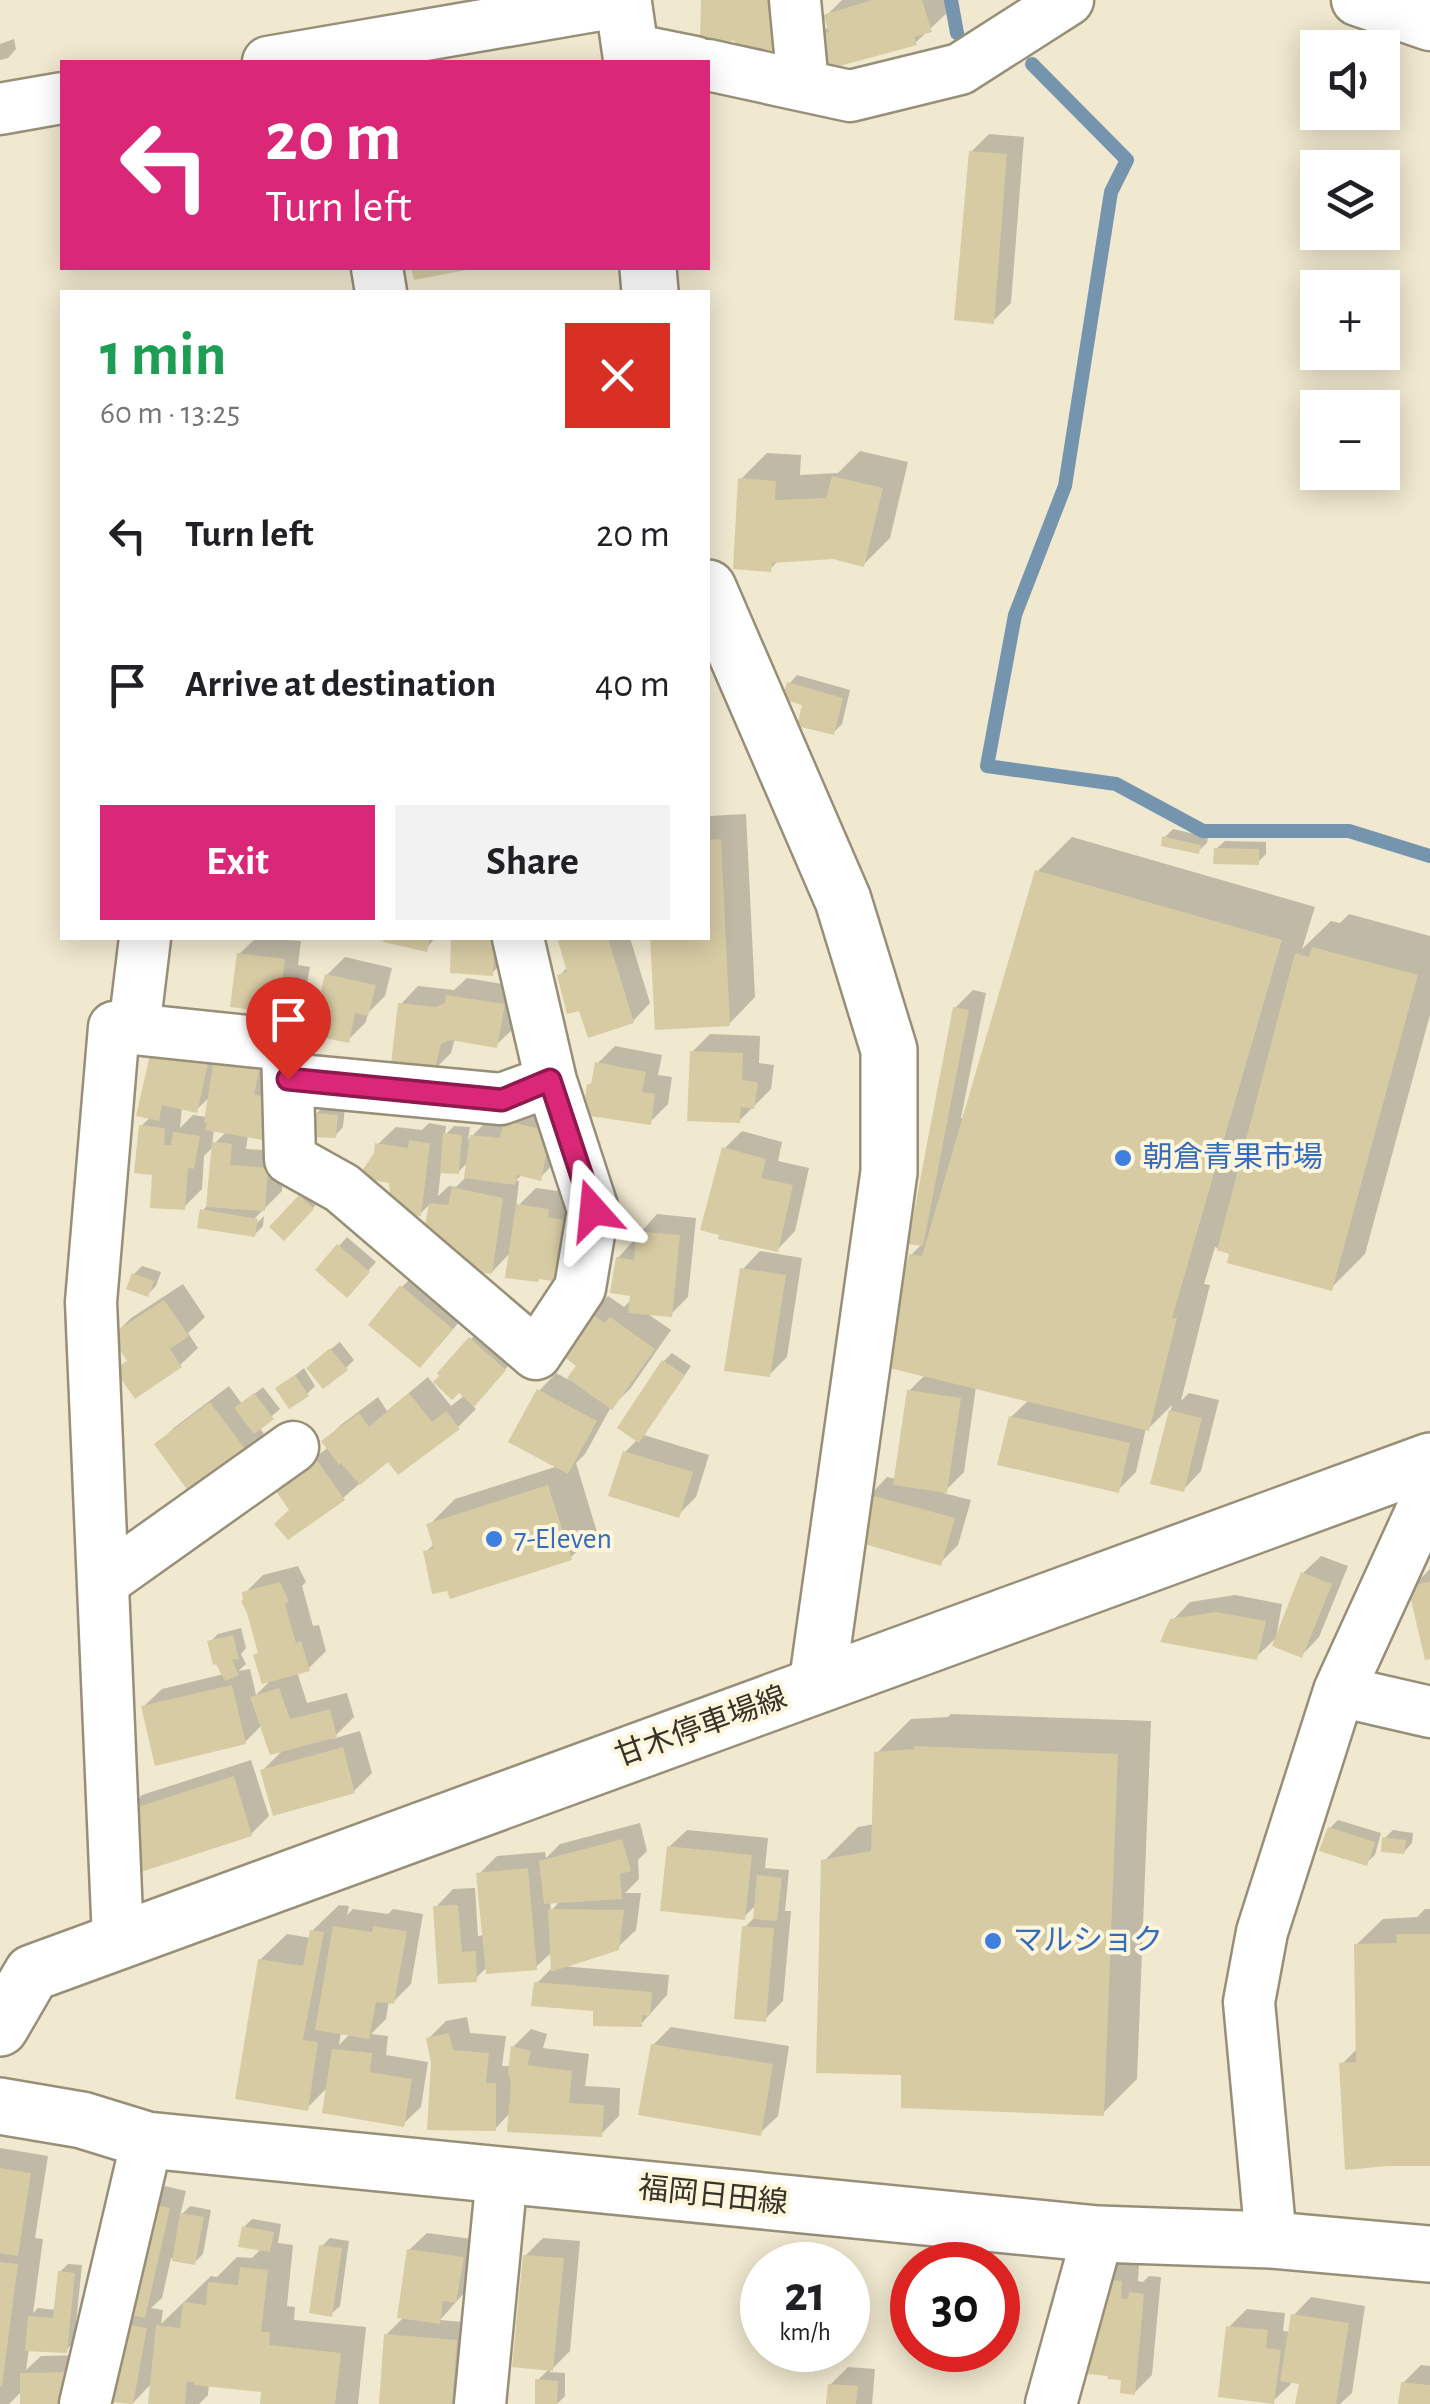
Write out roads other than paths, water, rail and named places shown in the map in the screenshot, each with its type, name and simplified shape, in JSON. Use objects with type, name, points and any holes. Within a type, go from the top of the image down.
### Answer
[{"type":"main road","points":[[710,593],[843,900],[889,1050],[889,1172],[817,1685]]},
{"type":"main road","name":"甘木停車場線","points":[[0,2028],[32,1973],[1430,1461]]},
{"type":"main road","name":"福岡日田線","points":[[0,2106],[82,2120],[147,2140],[1098,2234],[1270,2240],[1430,2254]]},
{"type":"street","points":[[796,0],[803,86]]},
{"type":"street","points":[[710,65],[850,96],[960,69],[1068,0]]},
{"type":"street","points":[[1357,0],[1430,25]]},
{"type":"street","points":[[291,60],[627,28],[692,60]]},
{"type":"street","points":[[0,109],[60,98]]},
{"type":"street","points":[[134,1029],[145,940]]},
{"type":"street","points":[[118,1940],[91,1302],[114,1027],[288,1045],[290,1159],[342,1188],[536,1354],[580,1288],[593,1210],[550,1080],[518,940]]},
{"type":"street","points":[[288,1079],[502,1100],[550,1080]]},
{"type":"street","points":[[103,1582],[293,1448]]},
{"type":"street","points":[[1270,2240],[1248,2002],[1262,1932],[1339,1691],[1430,1492]]},
{"type":"street","points":[[1339,1691],[1430,1712]]},
{"type":"street","points":[[85,2404],[147,2140]]},
{"type":"street","points":[[480,2404],[502,2175]]},
{"type":"street","points":[[1061,2404],[1052,2403],[1098,2234]]},
{"type":"waterway","points":[[951,0],[957,33]]},
{"type":"waterway","points":[[1032,64],[1127,160],[1111,192],[1065,486],[1015,615],[987,766],[1116,784],[1203,831],[1349,831],[1430,856]]},
{"type":"place","name":"朝倉青果市場","points":[[1123,1158]]},
{"type":"place","name":"7-Eleven","points":[[494,1539]]},
{"type":"place","name":"マルショク","points":[[993,1941]]}]
